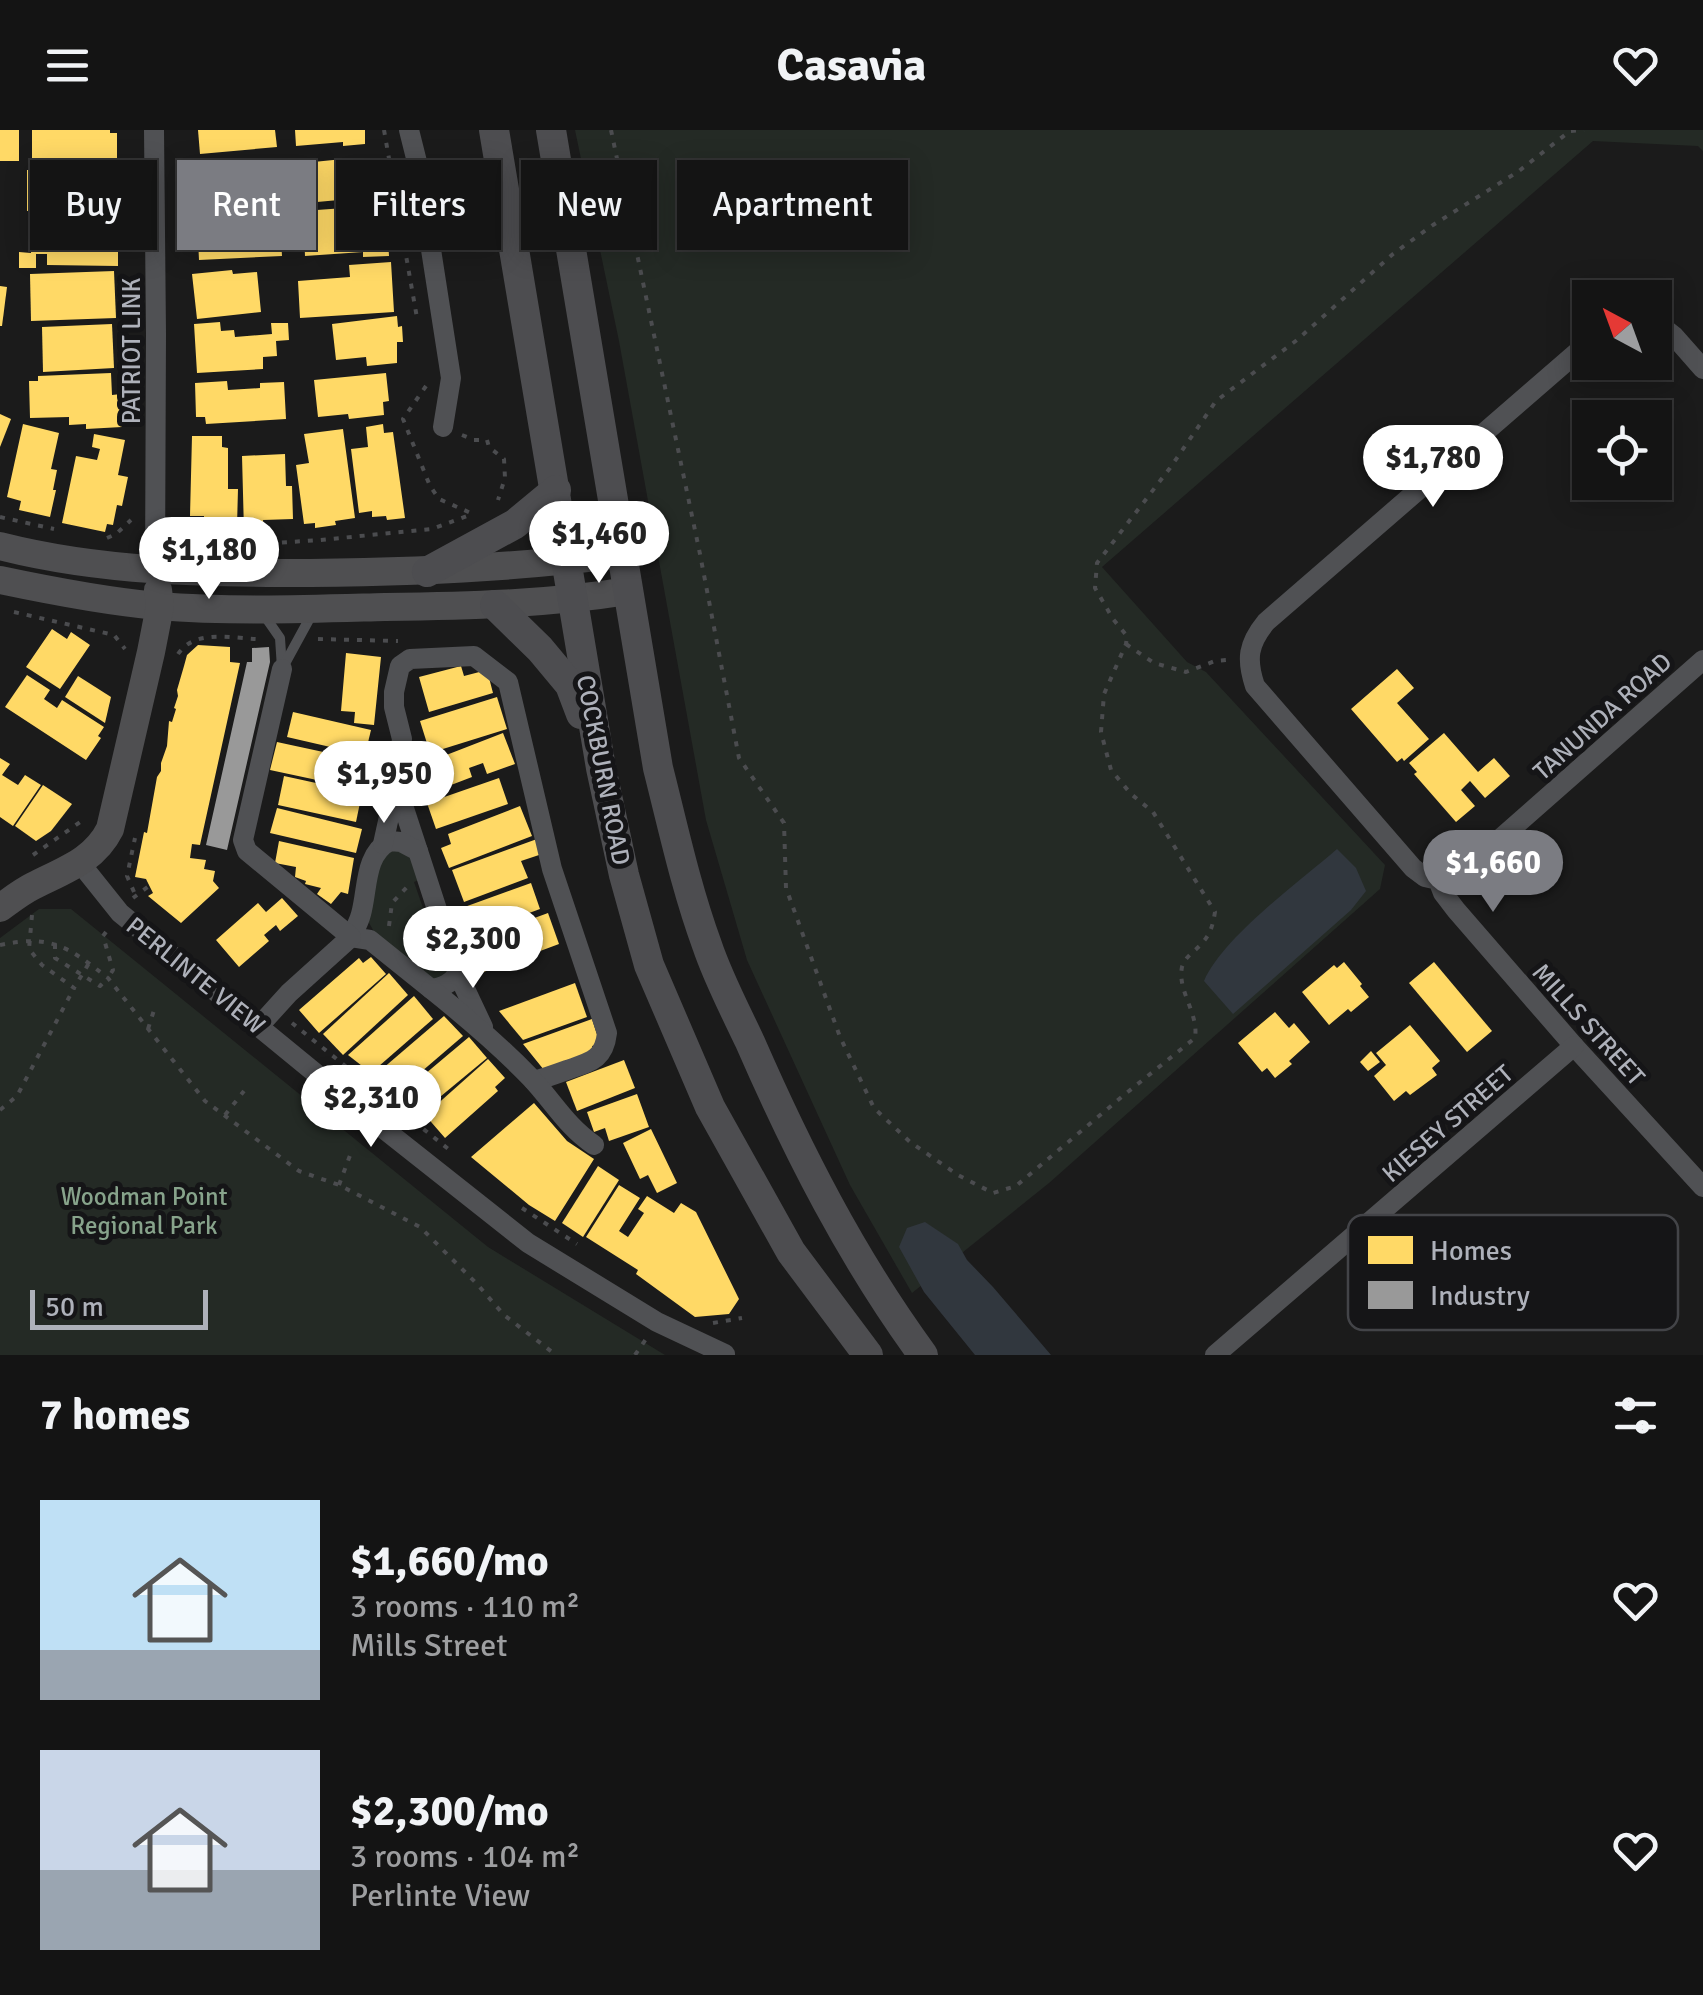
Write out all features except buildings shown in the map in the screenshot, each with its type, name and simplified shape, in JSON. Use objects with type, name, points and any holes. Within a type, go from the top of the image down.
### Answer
[{"type":"main road","name":"COCKBURN ROAD","points":[[494,130],[602,768],[624,875],[649,964],[710,1107],[792,1252],[868,1355]]},
{"type":"main road","points":[[551,130],[658,768],[707,946],[779,1108],[839,1227],[923,1355]]},
{"type":"main road","points":[[427,572],[515,524],[556,490]]},
{"type":"main road","points":[[0,546],[92,564],[213,574],[427,572],[568,562],[622,554]]},
{"type":"main road","points":[[0,908],[32,886],[80,864],[103,842],[110,829],[160,606],[155,571]]},
{"type":"main road","points":[[0,580],[74,596],[160,606],[260,610],[495,605],[574,600],[628,591]]},
{"type":"main road","points":[[495,605],[570,685],[602,768]]},
{"type":"street","name":"PATRIOT LINK","points":[[154,130],[155,571]]},
{"type":"street","points":[[409,130],[451,378],[443,428]]},
{"type":"street","points":[[1672,334],[1703,369]]},
{"type":"street","points":[[1249,664],[1254,637],[1266,622],[1572,357]]},
{"type":"street","points":[[383,844],[402,739],[394,707],[400,666],[410,659],[474,656],[508,682],[552,869],[606,1032],[600,1054],[588,1063],[534,1081]]},
{"type":"street","name":"TANUNDA ROAD","points":[[1438,880],[1467,868],[1703,660]]},
{"type":"street","name":"MILLS STREET","points":[[1249,664],[1255,686],[1413,868],[1438,880],[1456,910],[1703,1187]]},
{"type":"street","points":[[282,669],[243,840],[247,851],[351,937],[370,940],[485,1032],[534,1081],[576,1132],[594,1145]]},
{"type":"street","points":[[396,785],[458,974],[485,1032]]},
{"type":"street","points":[[258,1026],[351,937],[360,918],[372,858],[383,844],[390,840],[418,850]]},
{"type":"street","name":"PERLINTE VIEW","points":[[80,864],[120,913],[528,1243],[657,1322],[724,1354]]},
{"type":"street","points":[[431,989],[450,984],[458,974]]},
{"type":"street","name":"KIESEY STREET","points":[[1378,1215],[1574,1046]]},
{"type":"street","name":"KIESEY STREET","points":[[1215,1355],[1348,1241]]},
{"type":"lane","points":[[282,669],[315,608]]},
{"type":"lane","points":[[260,610],[280,638],[282,669]]},
{"type":"path","points":[[384,130],[418,327]]},
{"type":"path","points":[[610,130],[739,758],[784,823],[786,888],[840,1037],[874,1108],[910,1142],[993,1193],[1016,1186],[1195,1038],[1197,1026],[1181,978],[1183,961],[1212,930],[1215,912],[1152,812],[1111,770],[1101,732],[1104,694],[1127,636],[1094,588],[1097,564],[1216,401],[1297,340],[1393,254],[1570,132],[1584,130]]},
{"type":"path","points":[[428,383],[403,419],[430,486],[439,498],[474,514]]},
{"type":"path","points":[[443,428],[474,440],[487,440],[489,447],[504,460],[505,478],[497,505]]},
{"type":"path","points":[[232,545],[432,529],[485,510]]},
{"type":"path","points":[[102,539],[116,534],[134,514]]},
{"type":"path","points":[[171,516],[179,517],[204,546],[212,547]]},
{"type":"path","points":[[0,518],[68,532]]},
{"type":"path","points":[[0,608],[114,635],[126,657]]},
{"type":"path","points":[[177,656],[184,645],[196,639],[267,639]]},
{"type":"path","points":[[1126,644],[1154,662],[1186,672],[1215,661],[1249,664]]},
{"type":"path","points":[[123,648],[136,649]]},
{"type":"path","points":[[29,858],[90,816]]},
{"type":"path","points":[[136,838],[127,876],[135,895],[149,886]]},
{"type":"path","points":[[394,937],[389,928],[392,903],[410,885]]},
{"type":"path","points":[[30,906],[29,950],[42,965],[74,988]]},
{"type":"path","points":[[55,944],[55,958],[100,986],[113,970],[103,936],[112,924]]},
{"type":"path","points":[[0,945],[29,939],[55,944],[89,963],[108,978],[206,1101],[299,1171],[339,1185],[420,1226],[504,1315],[556,1355]]},
{"type":"path","points":[[0,1110],[18,1096],[89,963]]},
{"type":"path","points":[[148,1029],[155,1006]]},
{"type":"path","points":[[288,1018],[455,1155]]},
{"type":"path","points":[[224,1115],[244,1091]]},
{"type":"path","points":[[339,1185],[352,1150]]},
{"type":"path","points":[[516,1204],[576,1244]]},
{"type":"path","points":[[635,1355],[648,1334]]},
{"type":"green space","points":[[575,130],[1703,130],[1703,151],[1698,146],[1593,141],[1102,567],[1187,662],[1206,672],[1385,865],[1380,889],[1049,1183],[912,1293],[850,1185],[747,960],[706,820],[600,250],[657,250],[657,160],[581,160]]},
{"type":"green space","points":[[388,851],[409,851],[423,878],[414,882],[439,954],[447,952],[451,965],[444,977],[432,981],[377,937],[368,921],[377,871]]},
{"type":"green space","name":"Woodman Point Regional Park","points":[[39,909],[71,909],[488,1247],[665,1355],[0,1355],[0,938]]},
{"type":"shaded area","points":[[1337,849],[1356,868],[1366,891],[1351,910],[1233,1014],[1204,981],[1214,964],[1263,911]]},
{"type":"shaded area","points":[[925,1222],[958,1244],[967,1260],[1051,1355],[975,1355],[924,1292],[899,1247],[907,1228]]}]
